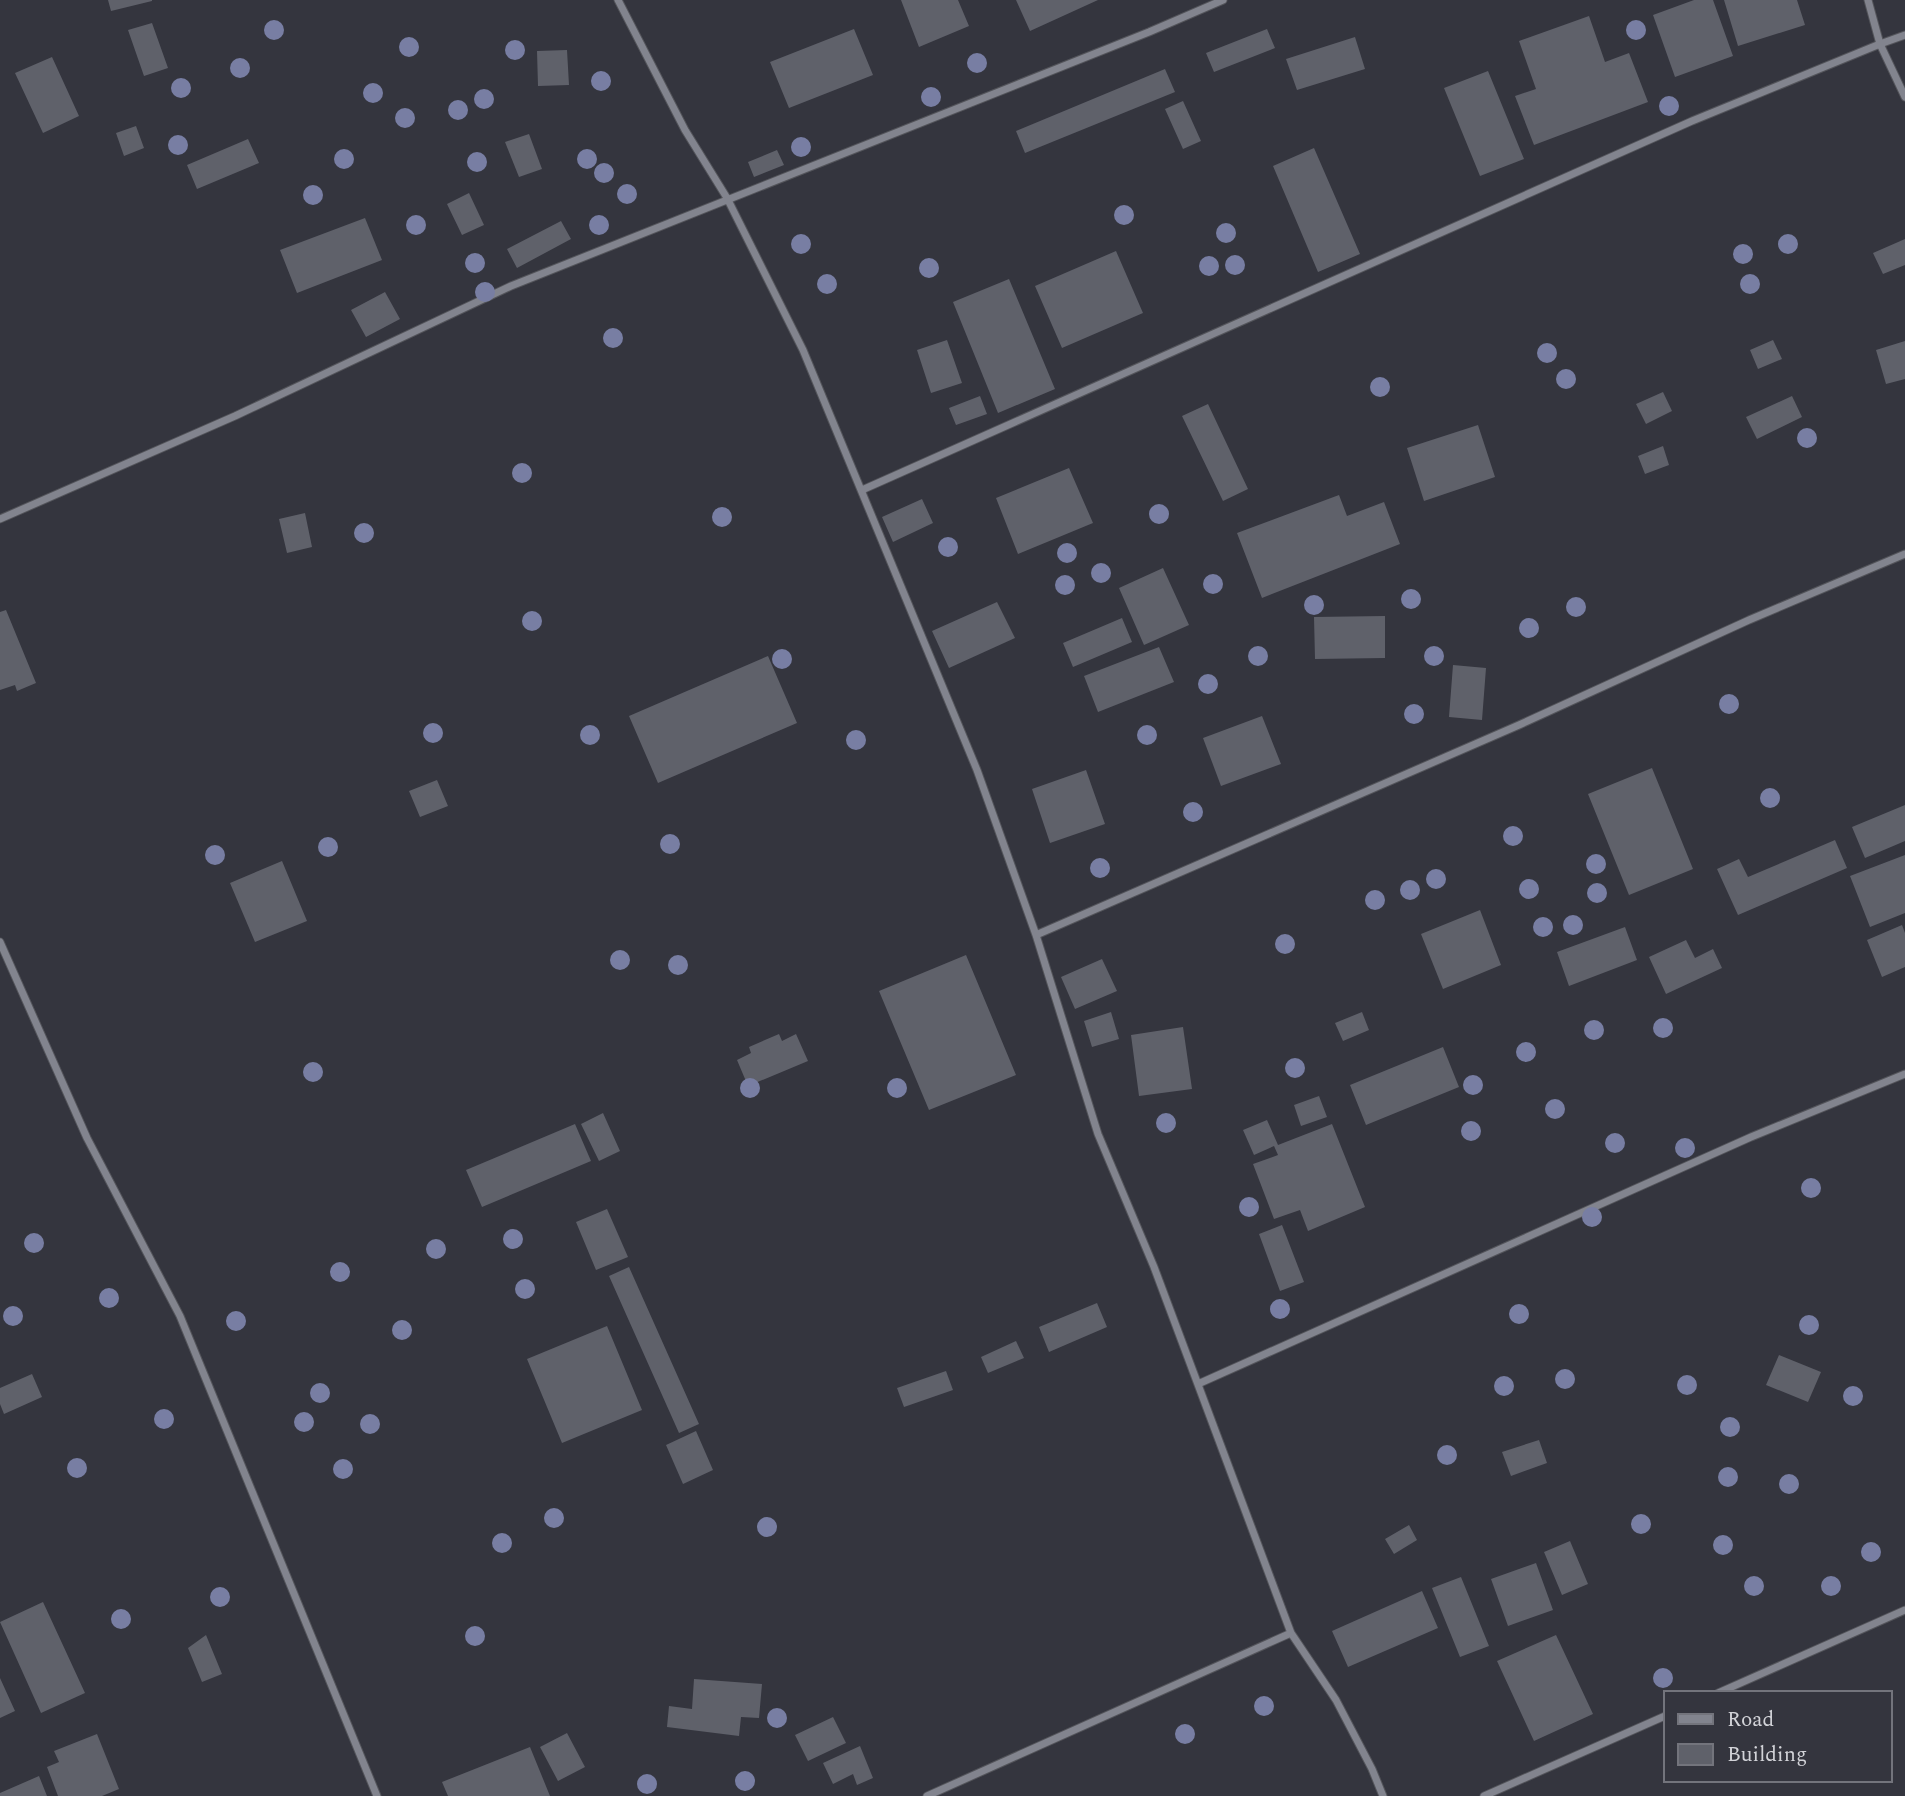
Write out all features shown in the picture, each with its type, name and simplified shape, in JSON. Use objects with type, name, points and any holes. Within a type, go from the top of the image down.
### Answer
[{"type":"street","points":[[618,0],[685,131],[727,198],[803,350],[977,770],[1036,936],[1098,1134],[1154,1267],[1291,1633],[1336,1700],[1384,1796]]},
{"type":"street","points":[[0,519],[235,416],[511,286],[1137,37],[1223,0]]},
{"type":"street","points":[[1868,0],[1880,44],[1905,97]]},
{"type":"street","points":[[862,491],[1679,127],[1905,35]]},
{"type":"street","points":[[1036,936],[1506,731],[1749,620],[1905,554]]},
{"type":"street","points":[[0,942],[87,1138],[180,1317],[377,1796]]},
{"type":"street","points":[[1198,1384],[1751,1137],[1905,1074]]},
{"type":"street","points":[[1723,1691],[1905,1610]]},
{"type":"street","points":[[927,1796],[1291,1633]]},
{"type":"street","points":[[1484,1796],[1664,1716]]},
{"type":"building","points":[[108,0],[152,0],[152,1],[111,11]]},
{"type":"building","points":[[901,0],[958,0],[969,26],[919,47]]},
{"type":"building","points":[[1016,0],[1098,0],[1030,31]]},
{"type":"building","points":[[1694,0],[1713,0],[1733,56],[1675,77],[1653,15]]},
{"type":"building","points":[[1724,0],[1797,0],[1805,25],[1738,46]]},
{"type":"building","points":[[1589,16],[1605,62],[1629,53],[1648,102],[1534,145],[1515,96],[1536,89],[1519,41]]},
{"type":"building","points":[[152,23],[168,68],[144,76],[128,30]]},
{"type":"building","points":[[854,29],[873,75],[789,108],[770,62]]},
{"type":"building","points":[[1267,29],[1275,48],[1214,72],[1206,53]]},
{"type":"building","points":[[1355,37],[1365,69],[1297,90],[1286,59]]},
{"type":"building","points":[[567,50],[569,85],[538,86],[537,51]]},
{"type":"building","points":[[52,57],[79,116],[43,133],[15,73]]},
{"type":"building","points":[[1165,69],[1175,92],[1025,153],[1016,131]]},
{"type":"building","points":[[1488,71],[1524,159],[1480,176],[1444,88]]},
{"type":"building","points":[[1183,101],[1201,141],[1183,149],[1165,109]]},
{"type":"building","points":[[136,126],[144,148],[124,156],[116,133]]},
{"type":"building","points":[[529,134],[542,169],[519,177],[505,142]]},
{"type":"building","points":[[248,139],[259,163],[197,189],[187,165]]},
{"type":"building","points":[[1314,148],[1360,254],[1318,272],[1273,166]]},
{"type":"building","points":[[777,150],[784,165],[754,177],[748,162]]},
{"type":"building","points":[[469,193],[484,225],[462,235],[447,204]]},
{"type":"building","points":[[365,218],[382,260],[297,293],[280,250]]},
{"type":"building","points":[[561,221],[571,239],[517,268],[507,249]]},
{"type":"building","points":[[1905,239],[1905,265],[1883,274],[1873,253]]},
{"type":"building","points":[[1116,251],[1143,313],[1062,348],[1035,286]]},
{"type":"building","points":[[1009,279],[1055,389],[998,413],[953,302]]},
{"type":"building","points":[[385,292],[400,319],[366,337],[351,310]]},
{"type":"building","points":[[947,340],[962,383],[931,393],[917,350]]},
{"type":"building","points":[[1773,340],[1782,359],[1758,369],[1750,350]]},
{"type":"building","points":[[1905,341],[1905,379],[1886,384],[1876,350]]},
{"type":"building","points":[[1663,392],[1672,411],[1646,424],[1636,404]]},
{"type":"building","points":[[980,396],[987,414],[956,425],[949,408]]},
{"type":"building","points":[[1792,396],[1802,417],[1757,439],[1746,417]]},
{"type":"building","points":[[1208,404],[1248,489],[1223,501],[1182,416]]},
{"type":"building","points":[[1478,425],[1495,477],[1424,501],[1407,448]]},
{"type":"building","points":[[1663,446],[1669,465],[1645,474],[1638,456]]},
{"type":"building","points":[[1069,468],[1093,523],[1018,554],[996,498]]},
{"type":"building","points":[[1339,495],[1347,516],[1384,502],[1400,544],[1262,598],[1237,533]]},
{"type":"building","points":[[922,499],[933,523],[893,542],[882,517]]},
{"type":"building","points":[[305,513],[312,547],[287,553],[279,519]]},
{"type":"building","points":[[1163,568],[1189,625],[1144,645],[1119,588]]},
{"type":"building","points":[[997,602],[1015,638],[949,668],[932,631]]},
{"type":"building","points":[[6,610],[36,683],[17,691],[15,685],[0,690],[0,612]]},
{"type":"building","points":[[1385,616],[1385,658],[1315,659],[1314,617]]},
{"type":"building","points":[[1122,618],[1132,642],[1073,667],[1063,643]]},
{"type":"building","points":[[1159,647],[1174,682],[1098,712],[1084,676]]},
{"type":"building","points":[[768,656],[797,723],[658,783],[629,716]]},
{"type":"building","points":[[1453,665],[1486,668],[1482,720],[1449,717]]},
{"type":"building","points":[[1262,716],[1281,764],[1221,786],[1203,738]]},
{"type":"building","points":[[1652,768],[1693,869],[1629,895],[1588,794]]},
{"type":"building","points":[[1086,770],[1105,824],[1050,843],[1032,789]]},
{"type":"building","points":[[437,780],[448,806],[420,817],[409,791]]},
{"type":"building","points":[[1905,805],[1905,841],[1865,858],[1852,827]]},
{"type":"building","points":[[1835,840],[1847,868],[1738,915],[1717,869],[1739,859],[1748,877]]},
{"type":"building","points":[[1905,855],[1905,913],[1870,927],[1850,876]]},
{"type":"building","points":[[282,861],[307,921],[255,942],[230,883]]},
{"type":"building","points":[[1480,910],[1501,965],[1443,989],[1421,934]]},
{"type":"building","points":[[1902,925],[1905,933],[1905,967],[1882,977],[1867,940]]},
{"type":"building","points":[[1625,927],[1637,960],[1569,986],[1557,952]]},
{"type":"building","points":[[1686,940],[1695,958],[1713,949],[1722,968],[1666,994],[1649,957]]},
{"type":"building","points":[[966,955],[1016,1075],[929,1110],[879,991]]},
{"type":"building","points":[[1102,959],[1117,991],[1075,1009],[1061,977]]},
{"type":"building","points":[[1111,1012],[1119,1039],[1092,1047],[1084,1021]]},
{"type":"building","points":[[1362,1012],[1369,1030],[1343,1041],[1335,1023]]},
{"type":"building","points":[[1183,1027],[1192,1089],[1139,1096],[1131,1035]]},
{"type":"building","points":[[779,1034],[782,1041],[796,1034],[808,1061],[748,1086],[737,1060],[751,1053],[749,1047]]},
{"type":"building","points":[[1443,1047],[1459,1087],[1366,1125],[1350,1085]]},
{"type":"building","points":[[1319,1096],[1327,1117],[1301,1126],[1294,1105]]},
{"type":"building","points":[[603,1113],[620,1151],[599,1161],[581,1124]]},
{"type":"building","points":[[1267,1120],[1278,1145],[1332,1124],[1365,1207],[1308,1231],[1300,1210],[1274,1219],[1253,1164],[1278,1155],[1274,1146],[1254,1155],[1243,1130]]},
{"type":"building","points":[[575,1124],[591,1161],[482,1207],[466,1170]]},
{"type":"building","points":[[607,1209],[628,1257],[596,1270],[576,1222]]},
{"type":"building","points":[[1282,1225],[1304,1282],[1280,1291],[1259,1234]]},
{"type":"building","points":[[629,1267],[699,1424],[679,1433],[609,1276]]},
{"type":"building","points":[[1097,1303],[1107,1327],[1049,1352],[1039,1327]]},
{"type":"building","points":[[607,1326],[642,1410],[562,1443],[527,1359]]},
{"type":"building","points":[[1016,1341],[1024,1358],[988,1373],[981,1357]]},
{"type":"building","points":[[1779,1355],[1821,1372],[1808,1402],[1766,1385]]},
{"type":"building","points":[[946,1371],[953,1390],[904,1407],[897,1388]]},
{"type":"building","points":[[32,1374],[42,1397],[4,1414],[0,1404],[0,1388]]},
{"type":"building","points":[[696,1431],[713,1470],[683,1484],[666,1445]]},
{"type":"building","points":[[1539,1440],[1547,1463],[1511,1476],[1502,1452]]},
{"type":"building","points":[[1409,1525],[1417,1540],[1394,1554],[1385,1539]]},
{"type":"building","points":[[1570,1541],[1588,1584],[1562,1595],[1544,1552]]},
{"type":"building","points":[[1536,1563],[1553,1610],[1508,1626],[1491,1579]]},
{"type":"building","points":[[1461,1577],[1489,1646],[1460,1657],[1432,1588]]},
{"type":"building","points":[[1422,1591],[1438,1628],[1348,1667],[1332,1631]]},
{"type":"building","points":[[43,1602],[85,1693],[41,1713],[0,1622]]},
{"type":"building","points":[[206,1635],[222,1674],[202,1682],[188,1648]]},
{"type":"building","points":[[1556,1635],[1593,1714],[1534,1741],[1497,1661]]},
{"type":"building","points":[[0,1678],[15,1711],[0,1718]]},
{"type":"building","points":[[694,1679],[762,1684],[759,1718],[741,1717],[739,1736],[667,1727],[669,1706],[692,1709]]},
{"type":"building","points":[[833,1717],[846,1743],[808,1761],[795,1735]]},
{"type":"building","points":[[567,1733],[585,1767],[558,1781],[540,1747]]},
{"type":"building","points":[[97,1734],[119,1789],[102,1796],[58,1796],[47,1767],[59,1762],[54,1751]]},
{"type":"building","points":[[860,1746],[873,1778],[857,1785],[853,1774],[833,1784],[823,1763]]},
{"type":"building","points":[[530,1747],[550,1796],[448,1796],[442,1782]]},
{"type":"building","points":[[39,1776],[47,1796],[0,1796],[0,1793]]}]
